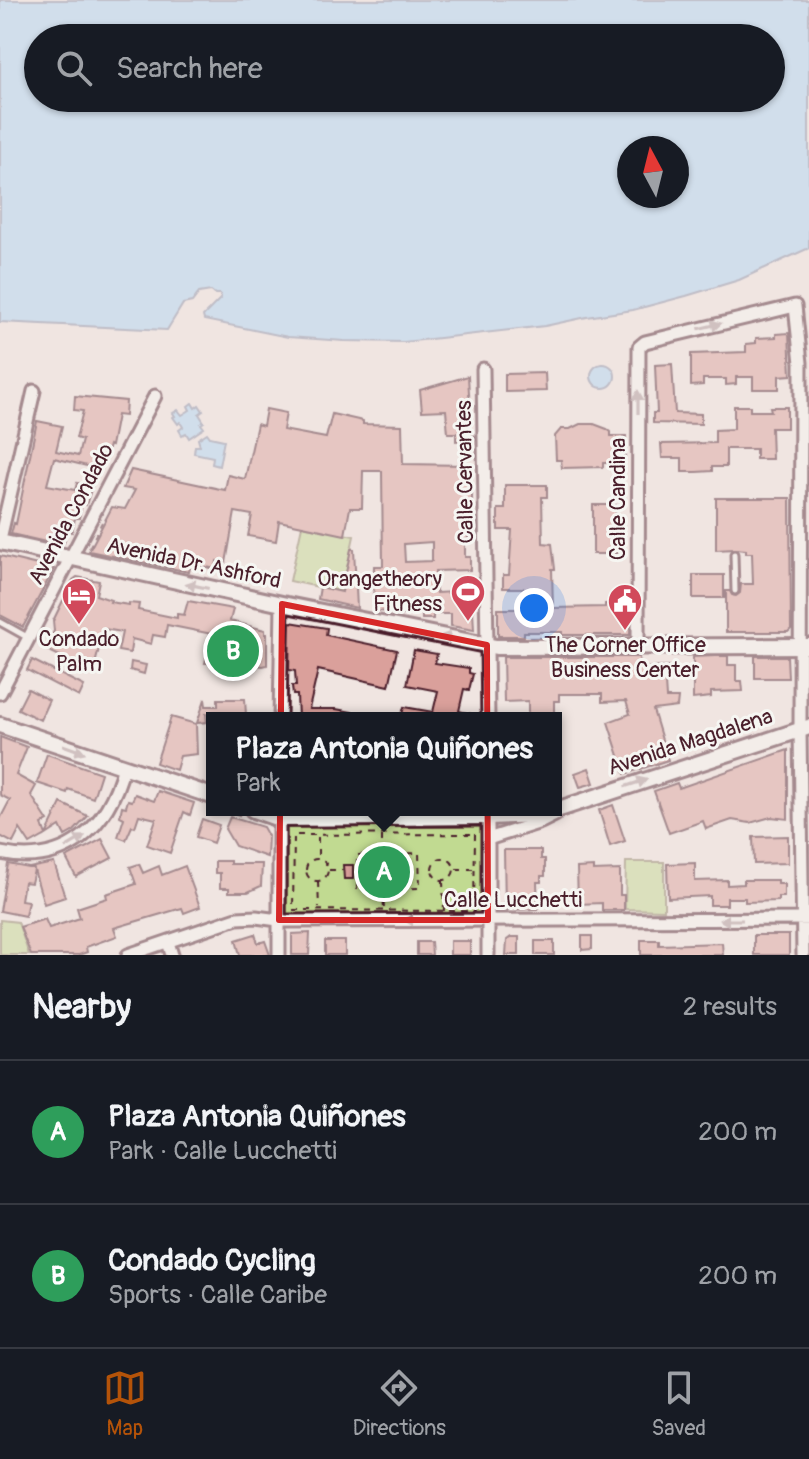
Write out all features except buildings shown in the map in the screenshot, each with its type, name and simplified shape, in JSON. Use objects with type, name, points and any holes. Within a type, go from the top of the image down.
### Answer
[{"type":"street","name":"Calle Candina","points":[[638,648],[640,345],[795,306],[805,363]]},
{"type":"street","points":[[803,955],[806,919],[805,363]]},
{"type":"street","name":"Calle Cervantes","points":[[483,369],[488,712]]},
{"type":"street","points":[[0,540],[34,391]]},
{"type":"street","name":"Avenida Condado","points":[[0,693],[155,396]]},
{"type":"street","name":"Avenida Dr. Ashford","points":[[0,540],[282,604],[496,647],[805,646]]},
{"type":"street","points":[[280,712],[282,604]]},
{"type":"street","points":[[0,725],[206,794]]},
{"type":"street","name":"Avenida Magdalena","points":[[562,808],[805,728]]},
{"type":"street","points":[[0,853],[37,856],[77,842],[89,832],[112,800],[124,766]]},
{"type":"street","points":[[279,816],[279,955]]},
{"type":"street","points":[[488,816],[488,955]]},
{"type":"street","points":[[488,839],[552,816]]},
{"type":"street","name":"Calle Lucchetti","points":[[128,955],[237,918],[806,919]]},
{"type":"street","points":[[168,942],[172,955]]},
{"type":"lane","points":[[734,554],[735,591]]},
{"type":"lane","points":[[0,622],[28,638]]},
{"type":"lane","points":[[737,632],[737,648]]},
{"type":"path","points":[[382,834],[382,850]]},
{"type":"path","points":[[382,834],[475,834],[474,911],[293,910],[294,835],[382,834]]},
{"type":"path","points":[[318,835],[318,859]]},
{"type":"path","points":[[382,850],[389,854],[419,853],[420,888],[357,889],[357,855],[376,854],[382,850]]},
{"type":"path","points":[[376,854],[377,862],[383,864],[389,860],[389,854]]},
{"type":"path","points":[[318,859],[325,863],[328,870],[325,878],[311,880],[306,870],[308,863],[318,859]]},
{"type":"path","points":[[439,859],[447,859],[454,869],[450,878],[443,880],[433,874],[432,869],[439,859]]},
{"type":"path","points":[[454,869],[474,869]]},
{"type":"path","points":[[328,870],[343,870]]},
{"type":"path","points":[[443,880],[444,911]]},
{"type":"path","points":[[318,881],[319,910]]},
{"type":"path","points":[[383,888],[384,910]]},
{"type":"highlighted area","points":[[282,604],[487,645],[488,920],[279,920]]},
{"type":"green space","points":[[302,526],[354,536],[342,592],[290,581]]},
{"type":"green space","points":[[287,827],[482,827],[481,917],[287,916]]},
{"type":"green space","points":[[626,862],[664,862],[664,910],[625,909]]},
{"type":"green space","points":[[0,920],[18,922],[29,955],[0,955]]},
{"type":"water","points":[[0,0],[809,0],[809,248],[739,280],[633,310],[545,326],[404,342],[288,337],[204,320],[203,316],[221,298],[220,294],[211,291],[199,293],[192,302],[183,304],[167,330],[0,322]]},
{"type":"water","points":[[603,364],[612,367],[615,376],[612,385],[603,388],[594,385],[591,376],[594,367]]},
{"type":"water","points":[[192,403],[195,408],[199,405],[203,411],[199,414],[204,428],[189,438],[186,433],[182,435],[179,430],[183,427],[173,413],[178,410],[182,415],[190,410],[188,406]]},
{"type":"water","points":[[207,433],[210,437],[224,440],[219,466],[212,464],[213,457],[194,453],[195,446],[200,446],[198,439]]},
{"type":"place","name":"Orangetheory Fitness","points":[[468,623]]},
{"type":"place","name":"Condado Palm","points":[[79,626]]},
{"type":"place","name":"The Corner Office Business Center","points":[[625,632]]},
{"type":"place","name":"Condado Cycling","points":[[233,651]]},
{"type":"place","name":"Plaza Antonia Quiñones","points":[[384,872]]}]
